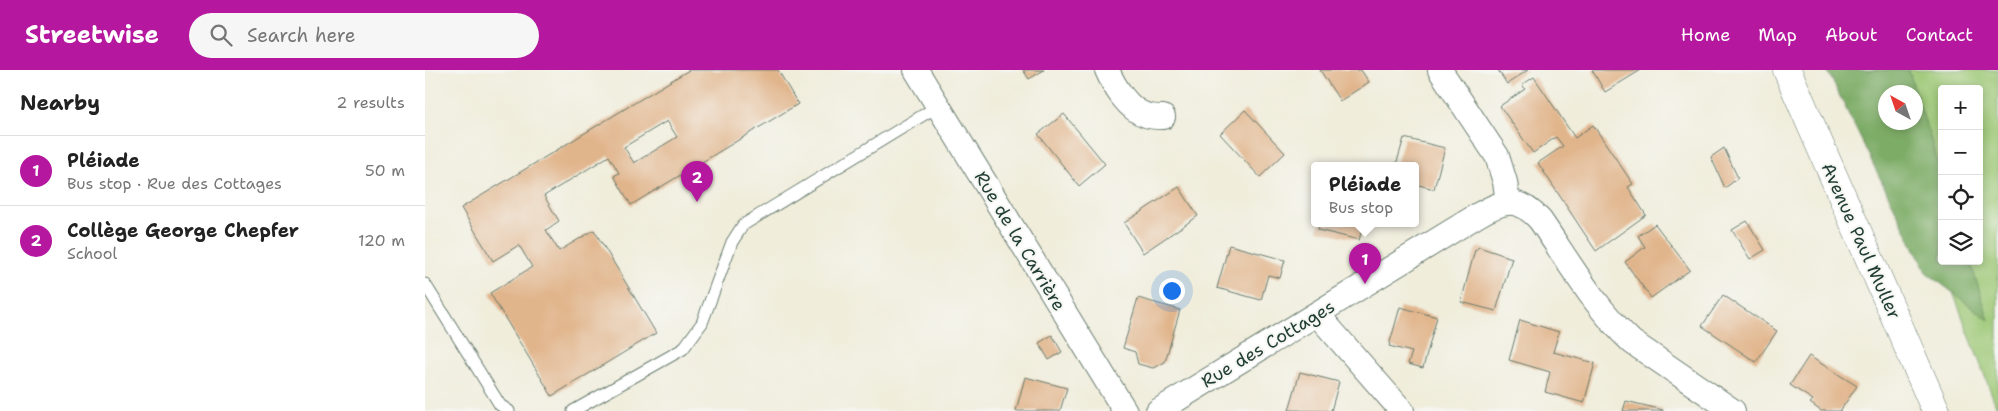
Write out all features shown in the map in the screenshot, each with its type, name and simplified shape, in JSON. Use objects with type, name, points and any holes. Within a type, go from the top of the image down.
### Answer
[{"type":"main road","name":"Avenue Paul Muller","points":[[1787,70],[1936,411]]},
{"type":"street","name":"Rue de la Carrière","points":[[916,70],[1125,411]]},
{"type":"street","points":[[1107,70],[1123,96],[1133,107],[1146,115],[1163,117]]},
{"type":"street","points":[[1440,70],[1497,156],[1505,182],[1508,202],[1515,202],[1525,206],[1540,220],[1600,307],[1632,342],[1733,411]]},
{"type":"street","name":"Rue des Cottages","points":[[1158,411],[1478,215],[1494,206],[1508,202]]},
{"type":"street","points":[[1317,314],[1403,411]]},
{"type":"lane","points":[[573,411],[683,349],[702,323],[732,242],[743,226],[938,106]]},
{"type":"lane","points":[[425,284],[500,405],[509,411]]},
{"type":"green space","points":[[1827,70],[1909,70],[1913,85],[1878,85],[1878,130],[1923,130],[1923,115],[1938,162],[1938,265],[1971,265],[1989,320],[1926,272]]},
{"type":"green space","points":[[1871,70],[1998,70],[1998,411],[1943,265],[1983,265],[1983,85],[1938,85],[1938,252],[1892,130],[1923,130],[1923,85],[1881,85]]},
{"type":"building","points":[[689,70],[778,70],[798,104],[631,205],[614,176],[619,173],[609,156],[544,196],[559,221],[546,230],[559,251],[594,230],[656,333],[552,396],[490,293],[532,267],[519,245],[493,261],[461,208]],"holes":[[[667,121],[677,137],[634,163],[624,147]]]},
{"type":"building","points":[[1023,70],[1044,70],[1029,79]]},
{"type":"building","points":[[1320,70],[1361,70],[1369,82],[1340,101]]},
{"type":"building","points":[[1498,70],[1528,70],[1507,84]]},
{"type":"building","points":[[1592,70],[1641,70],[1605,92]]},
{"type":"building","points":[[1534,77],[1575,138],[1593,125],[1633,184],[1628,187],[1646,215],[1596,251],[1538,163],[1563,146],[1556,137],[1533,153],[1500,106],[1525,89],[1522,85]]},
{"type":"building","points":[[1245,110],[1285,153],[1260,177],[1220,134]]},
{"type":"building","points":[[1064,114],[1105,164],[1079,186],[1038,134]]},
{"type":"building","points":[[1404,138],[1445,148],[1434,189],[1419,185],[1419,162],[1397,162]]},
{"type":"building","points":[[1724,148],[1738,178],[1725,188],[1711,157]]},
{"type":"building","points":[[1179,187],[1198,216],[1143,253],[1124,223]]},
{"type":"building","points":[[1747,221],[1765,250],[1750,259],[1732,230]]},
{"type":"building","points":[[1655,224],[1690,270],[1651,298],[1625,262],[1645,247],[1638,236]]},
{"type":"building","points":[[1319,227],[1363,227],[1359,240],[1318,230]]},
{"type":"building","points":[[1229,245],[1285,260],[1280,278],[1268,275],[1261,300],[1217,288]]},
{"type":"building","points":[[1479,247],[1512,258],[1496,311],[1461,302],[1475,250]]},
{"type":"building","points":[[1723,295],[1777,331],[1756,362],[1702,326]]},
{"type":"building","points":[[1138,298],[1180,310],[1165,362],[1153,368],[1138,364],[1135,352],[1123,348]]},
{"type":"building","points":[[1400,307],[1437,317],[1423,368],[1408,364],[1412,352],[1389,346]]},
{"type":"building","points":[[1520,320],[1559,332],[1553,352],[1595,363],[1584,403],[1545,392],[1550,372],[1509,360]]},
{"type":"building","points":[[1052,335],[1062,352],[1049,360],[1039,343]]},
{"type":"building","points":[[1809,356],[1857,386],[1840,411],[1821,411],[1810,403],[1813,400],[1790,385]]},
{"type":"building","points":[[1300,372],[1339,382],[1331,411],[1289,410]]},
{"type":"building","points":[[1025,377],[1067,388],[1060,411],[1016,411]]},
{"type":"building","points":[[1626,401],[1663,410],[1663,411],[1623,411]]},
{"type":"place","name":"Collège George Chepfer","points":[[697,202]]},
{"type":"place","name":"Pléiade","points":[[1365,284]]}]
